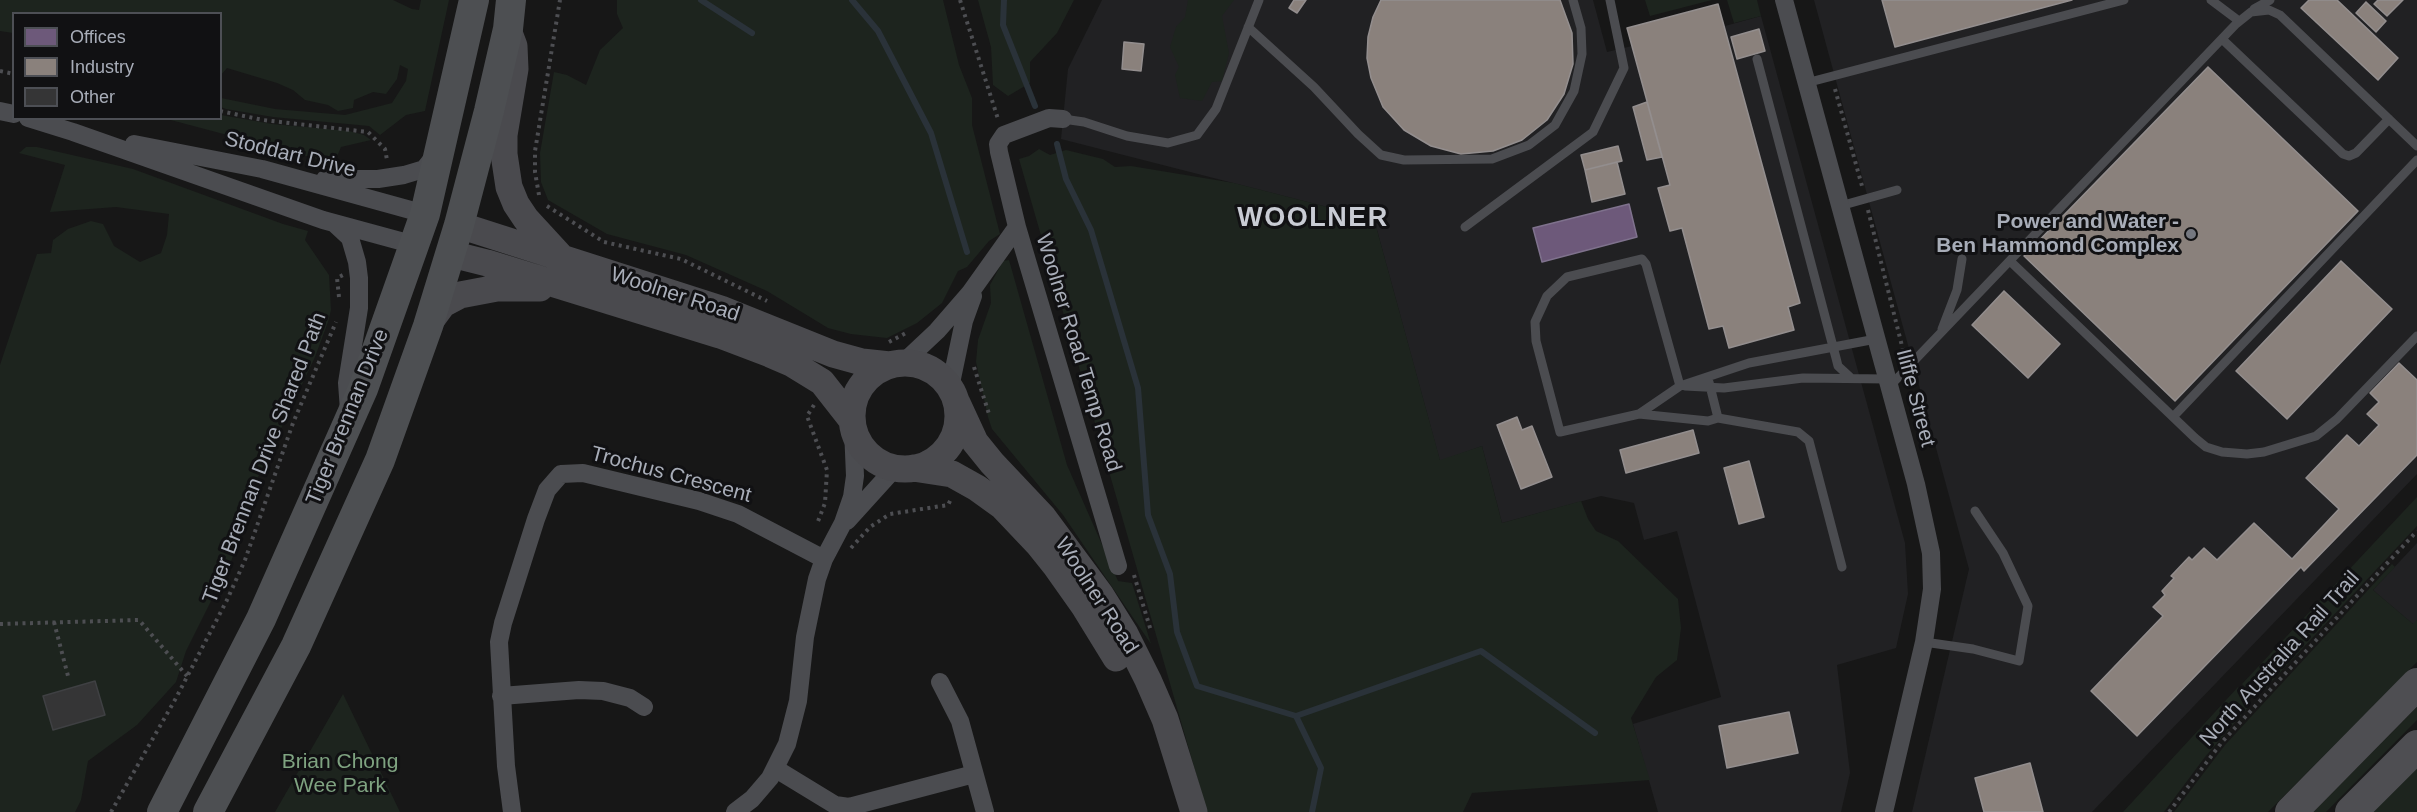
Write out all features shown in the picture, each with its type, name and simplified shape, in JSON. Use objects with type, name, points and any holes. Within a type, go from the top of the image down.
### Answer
[{"type":"highway","points":[[2291,812],[2417,684]]},
{"type":"highway","points":[[2351,812],[2417,746]]},
{"type":"main road","name":"Tiger Brennan Drive","points":[[162,812],[261,619],[350,422],[425,214],[474,0]]},
{"type":"main road","name":"Tiger Brennan Drive","points":[[208,812],[305,626],[380,460],[451,254],[508,29],[511,0]]},
{"type":"main road","points":[[508,29],[514,46],[515,69],[504,135],[504,154],[509,187],[526,219],[562,259]]},
{"type":"main road","points":[[425,214],[459,225]]},
{"type":"main road","name":"Woolner Road","points":[[459,225],[721,309],[840,356],[862,362],[893,357]]},
{"type":"main road","points":[[415,245],[451,254]]},
{"type":"main road","name":"Woolner Road","points":[[451,254],[720,335],[790,363],[825,386],[852,424]]},
{"type":"main road","points":[[428,326],[443,304],[451,298],[471,292],[515,287],[568,288]]},
{"type":"main road","points":[[893,357],[928,368],[941,376],[953,395],[957,427],[950,443],[935,459],[904,468],[871,458],[857,441],[852,424],[854,399],[862,384],[893,357]]},
{"type":"main road","name":"Woolner Road","points":[[953,395],[975,442],[1049,525],[1100,594],[1125,634],[1149,680],[1165,719],[1194,812]]},
{"type":"main road","name":"Woolner Road","points":[[904,468],[944,472],[961,479],[989,496],[1027,532],[1084,606],[1107,641],[1147,720],[1178,812]]},
{"type":"street","name":"Iliffe Street","points":[[1784,0],[1924,518],[1931,553],[1932,589],[1924,642],[1884,812]]},
{"type":"street","points":[[1002,144],[1049,118],[1063,119]]},
{"type":"street","name":"Stoddart Drive","points":[[35,120],[323,220],[415,245]]},
{"type":"street","name":"Stoddart Drive","points":[[74,132],[294,177],[425,214]]},
{"type":"street","points":[[294,177],[357,180],[416,173],[430,163],[445,132]]},
{"type":"street","name":"Woolner Road Temp Road","points":[[1002,144],[1017,227],[1118,566]]},
{"type":"street","points":[[323,220],[339,226],[350,238],[358,267],[359,308],[347,383],[350,422]]},
{"type":"street","points":[[893,357],[933,335],[985,273],[1017,227]]},
{"type":"street","points":[[953,395],[958,349],[968,308],[985,273]]},
{"type":"street","points":[[735,812],[752,799],[776,769],[787,744],[795,714],[810,606],[824,558],[849,509],[854,488],[852,424]]},
{"type":"street","points":[[834,540],[853,514],[904,468]]},
{"type":"street","name":"Trochus Crescent","points":[[512,812],[501,696],[499,642],[503,623],[543,500],[554,480],[561,474],[583,473],[699,501],[759,523],[824,558]]},
{"type":"street","points":[[940,682],[960,720],[985,812]]},
{"type":"street","points":[[501,696],[570,690],[603,691],[630,698],[644,707]]},
{"type":"street","points":[[776,769],[835,805],[849,807],[974,774]]},
{"type":"lane","points":[[1063,119],[1084,122],[1127,136],[1168,143],[1197,135],[1216,109],[1260,0]]},
{"type":"lane","points":[[1248,27],[1314,87],[1381,155],[1404,160],[1492,159],[1529,145],[1555,125],[1575,91],[1582,54],[1581,28],[1573,0]]},
{"type":"lane","points":[[1465,227],[1593,132],[1624,68],[1610,0]]},
{"type":"lane","points":[[1806,83],[2124,0]]},
{"type":"lane","points":[[2211,0],[2243,18]]},
{"type":"lane","points":[[1680,386],[1710,388],[1747,386],[1803,378],[1851,378],[1888,383],[1936,339],[2243,18],[2270,0]]},
{"type":"lane","points":[[2243,18],[2265,9],[2280,15],[2417,146]]},
{"type":"lane","points":[[2223,39],[2343,154],[2349,156],[2356,153],[2389,119]]},
{"type":"lane","points":[[1756,59],[1838,366],[1851,378]]},
{"type":"lane","points":[[2173,417],[2417,160]]},
{"type":"lane","points":[[1840,206],[1897,190]]},
{"type":"lane","points":[[1680,386],[1646,264],[1642,259],[1568,277],[1547,296],[1535,322],[1536,341],[1560,432],[1639,414],[1708,421],[1718,418],[1798,432],[1809,441],[1842,567]]},
{"type":"lane","points":[[1936,339],[1953,303],[1962,259]]},
{"type":"lane","points":[[2010,261],[2202,444],[2222,452],[2255,454],[2304,441],[2327,429],[2417,336]]},
{"type":"lane","points":[[1639,414],[1680,386],[1749,363],[1876,339]]},
{"type":"lane","points":[[1707,377],[1718,418]]},
{"type":"lane","points":[[1924,642],[1973,649],[2019,661],[2028,606],[2003,553],[1975,511]]},
{"type":"path","points":[[560,0],[536,151],[535,172],[539,194],[547,206],[604,242],[681,259],[772,304]]},
{"type":"path","points":[[960,0],[1002,144]]},
{"type":"path","points":[[1832,76],[1907,368]]},
{"type":"path","points":[[222,111],[263,120],[358,129],[374,135],[385,149]]},
{"type":"path","name":"Tiger Brennan Drive Shared Path","points":[[339,306],[337,278],[358,267]]},
{"type":"path","name":"Tiger Brennan Drive Shared Path","points":[[111,812],[187,676],[245,560],[272,479],[339,314]]},
{"type":"path","points":[[893,357],[918,326],[933,335]]},
{"type":"path","points":[[958,349],[971,356],[990,418]]},
{"type":"path","points":[[817,524],[825,503],[827,470],[807,416],[825,386]]},
{"type":"path","points":[[834,540],[852,548],[870,527],[890,514],[948,505],[961,479]]},
{"type":"path","name":"North Australia Rail Trail","points":[[2169,812],[2222,742],[2417,531]]},
{"type":"path","points":[[0,624],[139,620],[187,676]]},
{"type":"path","points":[[54,622],[68,676]]},
{"type":"shaded area","points":[[1102,0],[1593,0],[1607,52],[1632,46],[1627,28],[1718,4],[1725,26],[1761,16],[1905,543],[1908,594],[1896,648],[1837,665],[1850,773],[1841,812],[1658,812],[1633,724],[1721,697],[1677,531],[1644,540],[1634,503],[1601,496],[1502,523],[1482,446],[1440,461],[1374,219],[1061,139],[1068,69]]},
{"type":"shaded area","points":[[1814,0],[2417,0],[2417,474],[2092,812],[1912,812],[1969,569]]},
{"type":"shaded area","points":[[2417,543],[2417,620],[2414,625],[2373,590]]},
{"type":"green space","points":[[0,0],[393,0],[419,10],[421,0],[449,0],[425,111],[406,115],[380,135],[369,126],[273,117],[222,107],[222,98],[275,109],[345,115],[392,103],[406,81],[408,69],[400,65],[397,79],[386,94],[373,92],[354,100],[353,108],[338,111],[328,105],[305,100],[293,90],[277,83],[227,68],[222,74],[222,12],[12,12],[12,33],[0,31]]},
{"type":"green space","points":[[617,0],[943,0],[959,65],[972,98],[972,125],[1000,234],[989,241],[967,267],[958,271],[942,303],[917,323],[887,338],[851,334],[828,328],[767,291],[686,255],[607,234],[548,200],[541,182],[540,153],[554,72],[567,75],[586,85],[600,50],[623,28],[617,14]]},
{"type":"green space","points":[[978,0],[1074,0],[1057,33],[1030,62],[1030,83],[1008,96],[993,85],[991,47]]},
{"type":"green space","points":[[1188,0],[1234,0],[1222,16],[1229,53],[1222,81],[1212,82],[1202,101],[1180,98],[1175,75],[1179,67],[1170,47],[1176,27],[1185,17]]},
{"type":"green space","points":[[1645,0],[1712,0],[1650,16]]},
{"type":"green space","points":[[1727,0],[1757,0],[1761,16],[1734,23]]},
{"type":"green space","points":[[222,115],[272,124],[349,131],[364,135],[371,140],[341,147],[336,159],[318,159],[171,120],[222,120]]},
{"type":"green space","points":[[26,147],[37,147],[133,169],[308,231],[305,240],[329,275],[331,310],[315,357],[249,496],[232,559],[186,651],[176,682],[137,725],[88,761],[81,800],[75,812],[0,812],[0,365],[37,254],[51,253],[53,240],[68,229],[91,221],[103,224],[114,246],[140,262],[161,253],[167,235],[169,214],[116,207],[50,212],[65,165],[19,153]]},
{"type":"green space","points":[[1039,149],[1050,155],[1066,150],[1103,159],[1115,167],[1131,166],[1234,183],[1374,219],[1440,460],[1482,446],[1502,523],[1581,501],[1596,531],[1618,541],[1678,599],[1681,628],[1677,660],[1656,677],[1631,718],[1650,780],[1472,793],[1463,812],[1207,812],[1019,159]]},
{"type":"green space","points":[[1009,260],[1067,465],[1118,581],[1132,583],[1151,644],[1063,515],[992,429],[976,362],[978,340],[991,303],[990,285],[1003,261]]},
{"type":"green space","points":[[2417,497],[2417,526],[2259,695],[2247,689],[2242,684]]},
{"type":"green space","points":[[2392,564],[2395,567],[2373,590],[2413,624],[2417,620],[2417,662],[2268,812],[2174,812],[2225,745]]},
{"type":"green space","points":[[2238,687],[2251,704],[2205,757],[2164,812],[2123,812]]},
{"type":"green space","name":"Brian Chong Wee Park","points":[[343,694],[400,812],[275,812]]},
{"type":"green space","points":[[2417,707],[2417,720],[2326,812],[2313,812]]},
{"type":"green space","points":[[2417,766],[2417,812],[2371,812]]},
{"type":"building: Offices","points":[[1629,204],[1637,237],[1542,262],[1533,228]]},
{"type":"building: Industry","points":[[1294,0],[1306,0],[1297,13],[1289,8]]},
{"type":"building: Industry","points":[[1381,0],[1560,0],[1572,33],[1573,64],[1564,94],[1547,120],[1522,140],[1493,151],[1461,154],[1431,146],[1404,130],[1383,107],[1371,78],[1367,58],[1368,37],[1373,17]]},
{"type":"building: Industry","points":[[1882,0],[2072,0],[1895,47]]},
{"type":"building: Industry","points":[[2309,0],[2337,0],[2398,58],[2378,80],[2301,8]]},
{"type":"building: Industry","points":[[2378,0],[2403,0],[2387,16],[2374,4]]},
{"type":"building: Industry","points":[[2366,2],[2386,21],[2376,32],[2356,13]]},
{"type":"building: Industry","points":[[1718,4],[1800,303],[1788,307],[1794,330],[1729,348],[1723,326],[1709,329],[1682,228],[1670,231],[1658,188],[1670,185],[1627,28]]},
{"type":"building: Industry","points":[[1759,29],[1765,51],[1737,59],[1731,37]]},
{"type":"building: Industry","points":[[1124,42],[1144,44],[1141,71],[1122,69]]},
{"type":"building: Industry","name":"Power and Water - Ben Hammond Complex","points":[[2208,67],[2358,211],[2175,401],[2024,256]]},
{"type":"building: Industry","points":[[1647,102],[1662,157],[1647,160],[1633,107]]},
{"type":"building: Industry","points":[[1618,146],[1622,161],[1585,170],[1581,155]]},
{"type":"building: Industry","points":[[1617,162],[1625,194],[1592,202],[1585,170]]},
{"type":"building: Industry","points":[[2341,261],[2392,309],[2287,419],[2236,371]]},
{"type":"building: Industry","points":[[2004,291],[2060,344],[2028,378],[1972,325]]},
{"type":"building: Industry","points":[[2399,363],[2417,380],[2417,455],[2304,571],[2301,567],[2137,736],[2091,691],[2163,616],[2153,607],[2165,595],[2162,591],[2174,578],[2171,576],[2189,557],[2192,560],[2204,548],[2217,560],[2254,523],[2292,559],[2339,509],[2306,478],[2347,435],[2359,446],[2379,425],[2367,414],[2379,402],[2370,393]]},
{"type":"building: Industry","points":[[1517,417],[1522,430],[1532,426],[1552,477],[1521,489],[1497,425]]},
{"type":"building: Industry","points":[[1693,430],[1699,453],[1626,473],[1620,450]]},
{"type":"building: Industry","points":[[1749,461],[1764,517],[1739,524],[1724,468]]},
{"type":"building: Industry","points":[[1789,712],[1798,753],[1727,768],[1719,726]]},
{"type":"building: Industry","points":[[2030,763],[2043,812],[1984,812],[1975,778]]},
{"type":"building: Other","points":[[95,681],[105,715],[53,730],[43,696]]},
{"type":"waterway","points":[[701,0],[752,33]]},
{"type":"waterway","points":[[852,0],[878,31],[931,133],[967,252]]},
{"type":"waterway","points":[[1004,0],[1003,25],[1035,106]]},
{"type":"waterway","points":[[1057,144],[1066,179],[1091,230],[1138,388],[1148,515],[1170,574],[1177,632],[1197,686],[1296,716],[1321,768],[1312,812]]},
{"type":"waterway","points":[[1296,716],[1481,651],[1595,733]]},
{"type":"place","name":"Power and Water - Ben Hammond Complex","points":[[2191,234]]},
{"type":"district","name":"WOOLNER","points":[[1313,219]]}]
